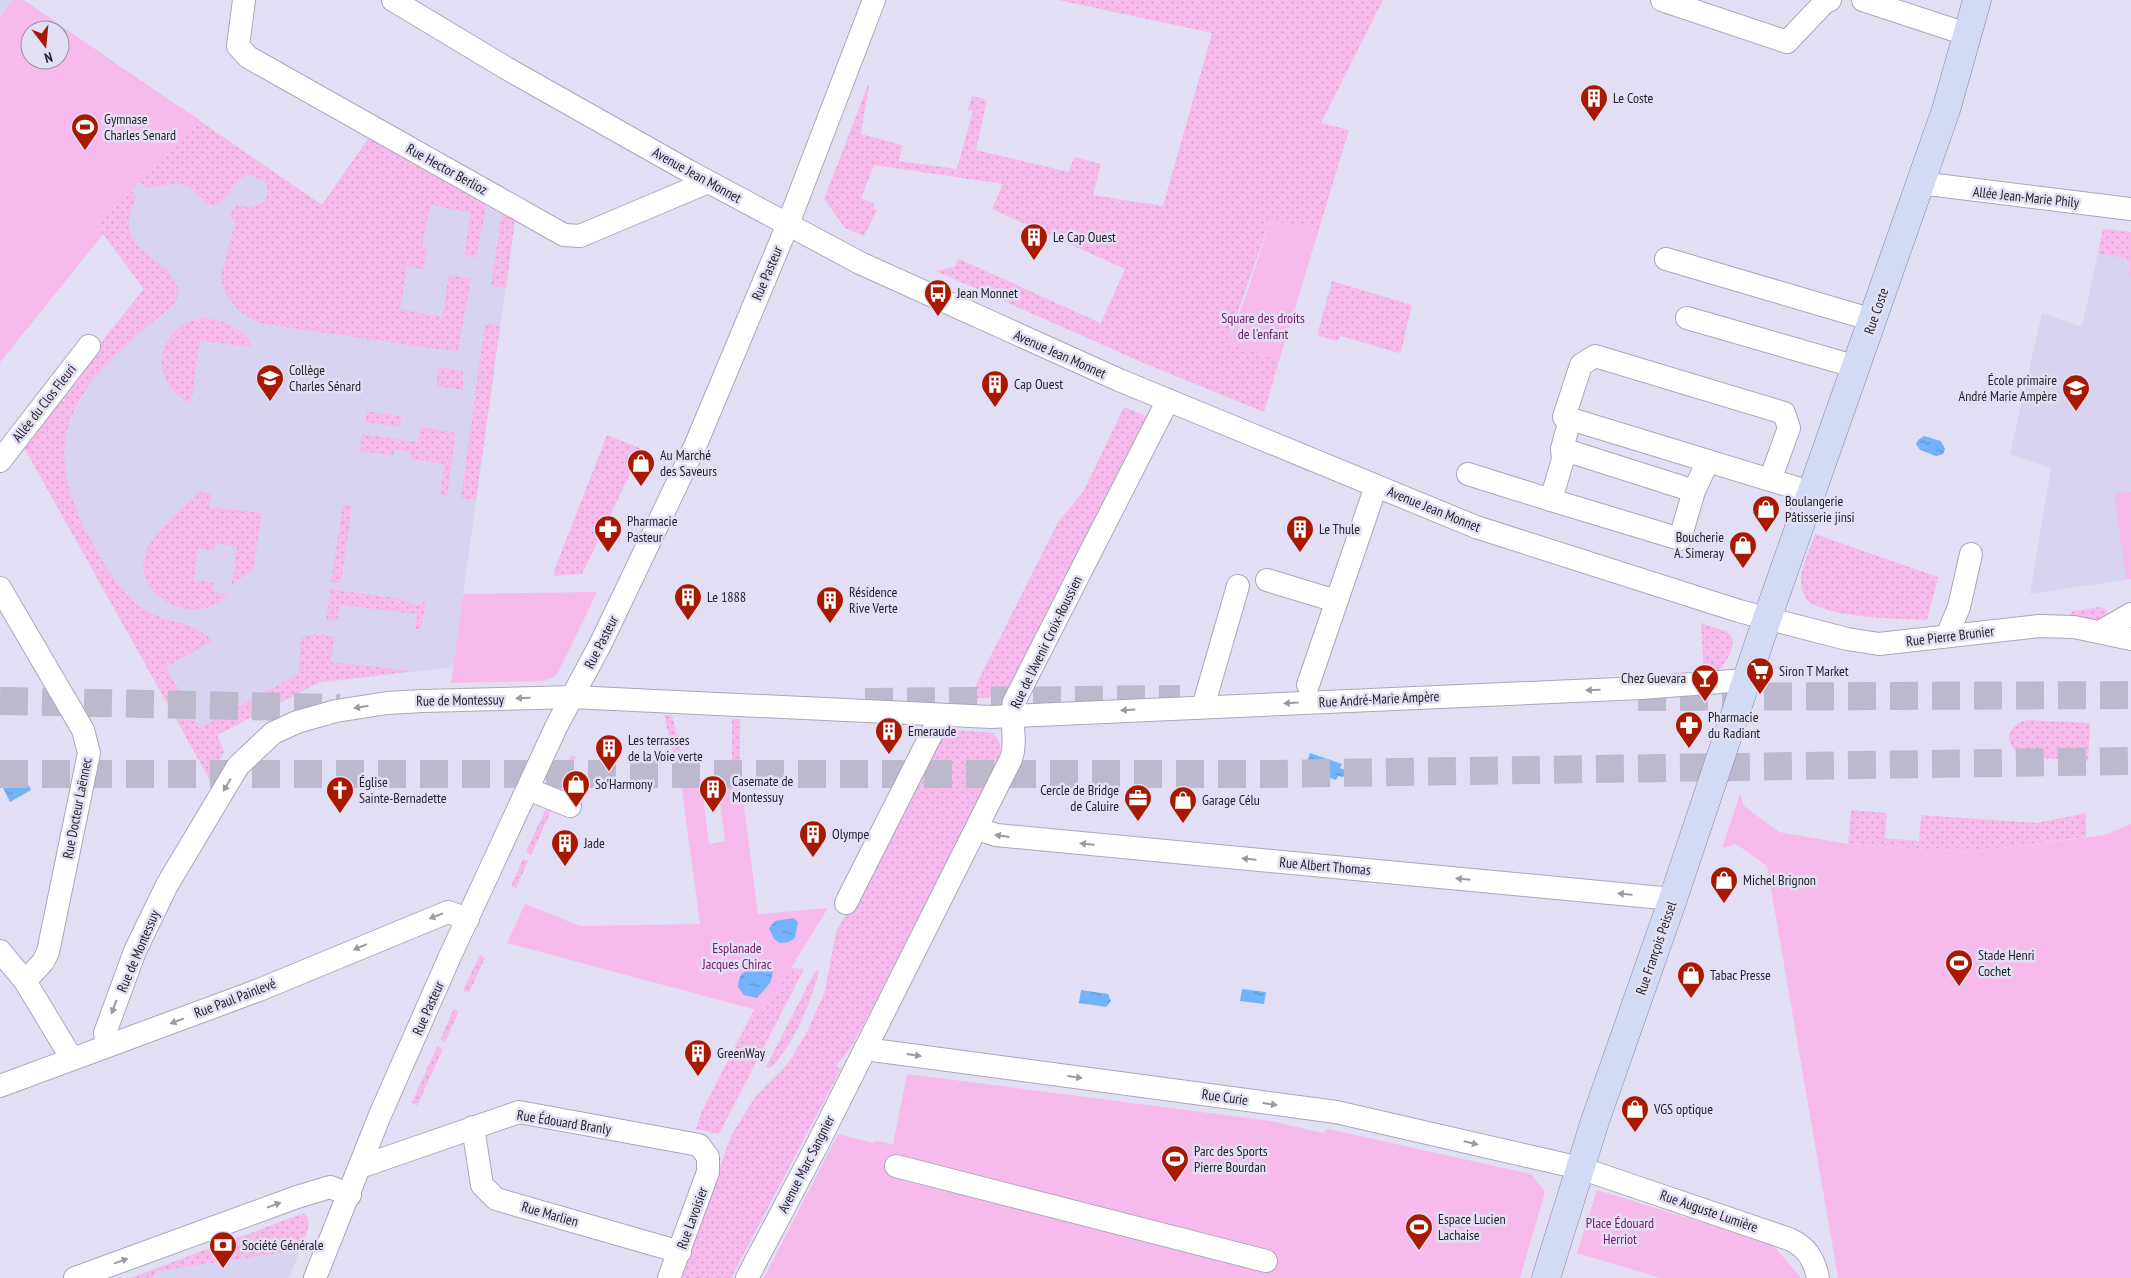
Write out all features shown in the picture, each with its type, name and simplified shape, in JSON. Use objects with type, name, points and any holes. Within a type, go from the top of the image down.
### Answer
[{"type":"main road","name":"Rue Coste","points":[[1767,619],[1813,493],[1920,183],[1969,35],[1978,0]]},
{"type":"main road","name":"Rue François Peissel","points":[[1546,1278],[1580,1168],[1767,619]]},
{"type":"street","name":"Rue Hector Berlioz","points":[[244,0],[238,46],[248,57],[564,236],[580,236],[708,182]]},
{"type":"street","name":"Avenue Jean Monnet","points":[[393,0],[482,55],[708,182],[860,263],[1168,400],[1515,541],[1767,619]]},
{"type":"street","name":"Rue Pasteur","points":[[315,1278],[350,1195],[380,1115],[468,919],[572,697],[696,444],[788,224],[874,0]]},
{"type":"street","points":[[1662,0],[1688,4],[1787,42],[1825,2],[1830,0]]},
{"type":"street","points":[[1863,0],[1969,35]]},
{"type":"street","name":"Allée Jean-Marie Phily","points":[[1920,183],[2131,209]]},
{"type":"street","points":[[1666,259],[1873,320]]},
{"type":"street","points":[[1687,318],[1857,367]]},
{"type":"street","name":"Allée du Clos Fleuri","points":[[0,460],[88,346]]},
{"type":"street","points":[[1770,480],[1788,428],[1784,413],[1595,356],[1581,365],[1564,417],[1570,419],[1770,480],[1813,493]]},
{"type":"street","name":"Rue de l'Avenir Croix-Roussien","points":[[865,1049],[978,829],[1015,747],[1011,716],[1014,702],[1168,400]]},
{"type":"street","points":[[1551,500],[1563,459],[1562,449],[1570,419]]},
{"type":"street","points":[[1562,449],[1694,491]]},
{"type":"street","points":[[1468,474],[1680,539],[1694,491],[1708,461]]},
{"type":"street","points":[[1308,685],[1376,486]]},
{"type":"street","points":[[1947,636],[1959,607],[1971,554]]},
{"type":"street","points":[[1268,580],[1336,600]]},
{"type":"street","points":[[1203,707],[1238,586]]},
{"type":"street","name":"Rue Docteur Laënnec","points":[[0,588],[83,730],[89,753],[48,952],[43,962],[25,982]]},
{"type":"street","points":[[2100,632],[2131,614]]},
{"type":"street","name":"Rue Pierre Brunier","points":[[1767,619],[1848,639],[1879,644],[2039,626],[2074,628],[2131,639]]},
{"type":"street","name":"Rue André-Marie Ampère","points":[[1011,716],[1641,688],[1746,680]]},
{"type":"street","name":"Rue de Montessuy","points":[[107,1046],[105,1033],[135,951],[167,884],[238,766],[273,733],[297,722],[328,713],[387,703],[572,697],[962,716],[1011,716]]},
{"type":"street","points":[[846,903],[935,727]]},
{"type":"street","points":[[528,789],[570,806]]},
{"type":"street","name":"Rue Albert Thomas","points":[[978,829],[996,835],[1673,899]]},
{"type":"street","name":"Rue Paul Painlevé","points":[[0,1086],[258,990],[448,912],[468,919]]},
{"type":"street","points":[[0,951],[25,982],[72,1060]]},
{"type":"street","name":"Rue Curie","points":[[865,1049],[1336,1112],[1580,1168]]},
{"type":"street","name":"Avenue Marc Sangnier","points":[[747,1278],[865,1049]]},
{"type":"street","name":"Rue Édouard Branly","points":[[360,1167],[519,1112],[699,1145],[708,1157]]},
{"type":"street","name":"Rue Marlien","points":[[473,1127],[480,1180],[488,1194],[496,1199],[680,1252]]},
{"type":"street","name":"Rue Lavoisier","points":[[670,1278],[708,1172],[708,1157]]},
{"type":"street","points":[[896,1166],[1266,1262]]},
{"type":"street","name":"Rue Auguste Lumière","points":[[1580,1168],[1789,1238],[1802,1245],[1812,1257],[1818,1278]]},
{"type":"street","points":[[75,1278],[330,1187],[350,1195]]},
{"type":"shaded area","name":"Collège Charles Sénard","points":[[0,0],[24,0],[53,20],[20,20],[20,70],[70,70],[70,32],[322,205],[370,136],[515,220],[453,667],[319,683],[217,735],[224,751],[210,780],[21,442],[144,289],[103,234],[0,362]]},
{"type":"shaded area","name":"École primaire André Marie Ampère","points":[[2103,229],[2131,232],[2131,579],[2030,594],[2051,468],[2010,454],[2042,313],[2082,327]]},
{"type":"shaded area","points":[[300,1250],[289,1278],[153,1278],[156,1271]]},
{"type":"green space","points":[[14,0],[23,0],[52,20],[20,20],[20,70],[24,70],[0,107],[0,18]]},
{"type":"green space","name":"Gymnase Charles Senard","points":[[14,0],[23,0],[52,20],[20,20],[20,70],[70,70],[70,33],[169,101],[199,119],[97,226],[103,234],[0,362],[0,18]]},
{"type":"green space","points":[[1058,0],[1383,0],[1321,123],[1349,130],[1319,229],[1270,221],[1227,343],[1279,361],[1264,412],[1146,364],[936,271],[954,267],[959,259],[1101,323],[1125,269],[992,209],[1003,184],[874,165],[861,198],[875,204],[873,209],[877,210],[864,236],[845,228],[824,199],[870,80],[861,134],[902,145],[899,161],[957,169],[973,111],[968,110],[972,96],[987,100],[976,150],[1069,172],[1074,157],[1101,164],[1093,195],[1163,206],[1212,33]]},
{"type":"green space","points":[[70,32],[322,205],[370,136],[487,203],[476,258],[464,255],[471,213],[430,205],[422,247],[427,248],[423,270],[407,266],[400,309],[442,317],[449,275],[471,279],[458,352],[264,324],[248,317],[235,306],[225,292],[221,275],[235,223],[230,216],[232,210],[237,205],[251,208],[264,202],[268,192],[265,182],[251,175],[243,177],[234,185],[225,199],[214,205],[206,203],[192,189],[183,185],[172,184],[145,187],[126,167],[66,70],[70,70]]},
{"type":"green space","points":[[131,191],[137,197],[129,217],[131,234],[139,247],[174,278],[178,290],[174,304],[119,352],[96,376],[79,401],[68,428],[65,458],[70,492],[86,531],[102,561],[122,589],[147,611],[197,629],[212,641],[166,667],[199,728],[298,674],[301,638],[314,634],[334,636],[331,662],[414,671],[319,682],[217,735],[224,751],[210,780],[21,442],[144,289],[103,234],[0,362],[0,302],[97,226]]},
{"type":"green space","points":[[502,212],[515,220],[506,288],[491,286]]},
{"type":"green space","name":"Square des droits de l'enfant","points":[[1270,221],[1319,229],[1279,361],[1227,343],[1245,299]]},
{"type":"green space","points":[[2103,229],[2131,232],[2131,279],[2129,259],[2098,253]]},
{"type":"green space","points":[[1332,281],[1412,305],[1401,352],[1398,353],[1341,336],[1337,341],[1317,335]]},
{"type":"green space","points":[[202,318],[224,322],[239,330],[245,335],[252,347],[200,341],[191,403],[177,394],[168,383],[163,370],[162,356],[166,344],[174,332],[186,323]]},
{"type":"green space","points":[[485,323],[500,326],[476,500],[461,498]]},
{"type":"green space","points":[[439,367],[463,371],[463,390],[436,386]]},
{"type":"green space","points":[[1124,407],[1148,417],[1006,696],[969,699],[1058,522],[1083,492]]},
{"type":"green space","points":[[367,411],[401,416],[400,427],[365,422]]},
{"type":"green space","points":[[420,427],[456,433],[447,496],[440,495],[444,464],[410,459],[411,452],[394,450],[393,456],[359,451],[362,434],[418,442]]},
{"type":"green space","points":[[607,435],[642,449],[582,574],[555,576],[554,571]]},
{"type":"green space","points":[[199,492],[211,494],[210,507],[262,513],[253,570],[231,585],[237,547],[216,543],[214,551],[198,548],[194,580],[214,583],[213,592],[228,594],[215,605],[199,609],[184,609],[169,603],[156,594],[147,582],[143,568],[146,552],[150,544],[170,520]]},
{"type":"green space","points":[[2131,492],[2131,579],[2126,579],[2114,493]]},
{"type":"green space","points":[[343,504],[352,505],[341,583],[331,582]]},
{"type":"green space","points":[[1815,534],[1938,577],[1927,620],[1846,614],[1830,611],[1807,600],[1802,589],[1801,577]]},
{"type":"green space","points":[[330,589],[408,600],[408,603],[422,605],[423,602],[426,602],[421,628],[415,630],[417,614],[340,605],[338,620],[326,619]]},
{"type":"green space","points":[[597,592],[555,676],[543,681],[451,683],[463,594]]},
{"type":"green space","points":[[2100,607],[2105,609],[2110,617],[2102,621],[2069,615],[2073,611]]},
{"type":"green space","points":[[1701,623],[1728,632],[1732,637],[1733,641],[1729,656],[1724,665],[1717,671],[1704,673]]},
{"type":"green space","points":[[664,715],[672,715],[687,777],[679,777]]},
{"type":"green space","points":[[732,719],[740,719],[740,772],[733,772],[732,766]]},
{"type":"green space","points":[[2028,720],[2090,723],[2088,761],[2026,757],[2018,753],[2010,743],[2010,732],[2020,723]]},
{"type":"green space","points":[[946,729],[993,733],[1000,745],[999,758],[869,1014],[851,1047],[836,1066],[841,1069],[731,1278],[674,1278],[698,1229],[731,1136],[755,1097],[789,1062],[808,1030],[825,991],[836,932]]},
{"type":"green space","points":[[571,755],[576,757],[560,794],[554,791]]},
{"type":"green space","name":"Esplanade Jacques Chirac","points":[[740,777],[758,914],[828,908],[764,1012],[507,943],[525,904],[580,926],[700,924],[681,783],[701,781],[709,844],[725,841],[717,779]]},
{"type":"green space","name":"Stade Henri Cochet","points":[[1740,794],[1744,806],[1779,832],[1848,844],[1971,852],[2105,835],[2131,824],[2131,1278],[1838,1278],[1767,866],[1736,844],[1722,848]]},
{"type":"green space","points":[[547,806],[552,809],[531,855],[526,852]]},
{"type":"green space","points":[[1851,810],[1887,813],[1885,838],[1919,841],[1921,815],[2037,823],[2086,813],[2086,837],[1971,852],[1848,844]]},
{"type":"green space","points":[[523,859],[528,861],[516,888],[511,886]]},
{"type":"green space","points":[[480,955],[485,958],[469,993],[463,990]]},
{"type":"green space","points":[[790,968],[804,969],[719,1134],[696,1129],[701,1113],[754,1010]]},
{"type":"green space","points":[[815,971],[819,971],[801,1022],[780,1058],[771,1068],[766,1067]]},
{"type":"green space","points":[[454,1009],[459,1011],[445,1042],[440,1039]]},
{"type":"green space","points":[[437,1047],[443,1049],[417,1106],[412,1102]]},
{"type":"green space","name":"Parc des Sports Pierre Bourdan","points":[[907,1074],[1271,1121],[1323,1133],[1328,1129],[1531,1174],[1545,1192],[1520,1278],[764,1278],[838,1134],[874,1143],[875,1141],[893,1144]]},
{"type":"green space","name":"Place Édouard Herriot","points":[[1597,1190],[1772,1244],[1801,1278],[1661,1278],[1577,1253]]},
{"type":"green space","points":[[304,1213],[307,1217],[308,1226],[300,1250],[157,1271],[153,1278],[130,1278]]},
{"type":"water","points":[[1924,436],[1941,441],[1945,449],[1943,454],[1936,456],[1920,450],[1916,444]]},
{"type":"water","points":[[1310,753],[1342,764],[1340,768],[1346,770],[1343,777],[1338,776],[1336,780],[1305,769]]},
{"type":"water","points":[[24,777],[31,790],[10,802],[3,788]]},
{"type":"water","points":[[793,918],[798,922],[795,938],[789,942],[780,943],[774,939],[769,928],[775,921]]},
{"type":"water","points":[[753,969],[773,972],[770,983],[757,998],[744,995],[738,987],[741,975]]},
{"type":"water","points":[[1242,989],[1266,992],[1264,1004],[1240,1001]]},
{"type":"water","points":[[1081,990],[1108,994],[1111,1001],[1106,1007],[1079,1003]]},
{"type":"tunnel","points":[[1638,697],[2131,695]]},
{"type":"tunnel","points":[[865,702],[1180,699]]},
{"type":"tunnel","points":[[0,701],[340,708]]},
{"type":"tunnel","points":[[0,774],[1264,774],[2131,761]]},
{"type":"place","name":"Le Coste","points":[[1594,122]]},
{"type":"place","name":"Gymnase Charles Senard","points":[[85,151]]},
{"type":"place","name":"Le Cap Ouest","points":[[1034,261]]},
{"type":"place","name":"Jean Monnet","points":[[938,317]]},
{"type":"place","name":"Collège Charles Sénard","points":[[270,402]]},
{"type":"place","name":"Cap Ouest","points":[[995,408]]},
{"type":"place","name":"École primaire André Marie Ampère","points":[[2076,412]]},
{"type":"place","name":"Au Marché des Saveurs","points":[[641,487]]},
{"type":"place","name":"Boulangerie Pâtisserie jinsi","points":[[1766,533]]},
{"type":"place","name":"Pharmacie Pasteur","points":[[608,553]]},
{"type":"place","name":"Le Thule","points":[[1300,553]]},
{"type":"place","name":"Boucherie A. Simeray","points":[[1743,569]]},
{"type":"place","name":"Le 1888","points":[[688,621]]},
{"type":"place","name":"Résidence Rive Verte","points":[[830,624]]},
{"type":"place","name":"Siron T Market","points":[[1760,695]]},
{"type":"place","name":"Chez Guevara","points":[[1705,702]]},
{"type":"place","name":"Pharmacie du Radiant","points":[[1689,749]]},
{"type":"place","name":"Emeraude","points":[[889,755]]},
{"type":"place","name":"Les terrasses de la Voie verte","points":[[609,772]]},
{"type":"place","name":"So'Harmony","points":[[576,808]]},
{"type":"place","name":"Casemate de Montessuy","points":[[713,813]]},
{"type":"place","name":"Église Sainte-Bernadette","points":[[340,814]]},
{"type":"place","name":"Cercle de Bridge de Caluire","points":[[1138,822]]},
{"type":"place","name":"Garage Célu","points":[[1183,824]]},
{"type":"place","name":"Olympe","points":[[813,858]]},
{"type":"place","name":"Jade","points":[[565,867]]},
{"type":"place","name":"Michel Brignon","points":[[1724,904]]},
{"type":"place","name":"Stade Henri Cochet","points":[[1959,987]]},
{"type":"place","name":"Tabac Presse","points":[[1691,999]]},
{"type":"place","name":"GreenWay","points":[[698,1077]]},
{"type":"place","name":"VGS optique","points":[[1635,1133]]},
{"type":"place","name":"Parc des Sports Pierre Bourdan","points":[[1175,1183]]},
{"type":"place","name":"Espace Lucien Lachaise","points":[[1419,1251]]},
{"type":"place","name":"Société Générale","points":[[223,1269]]}]
